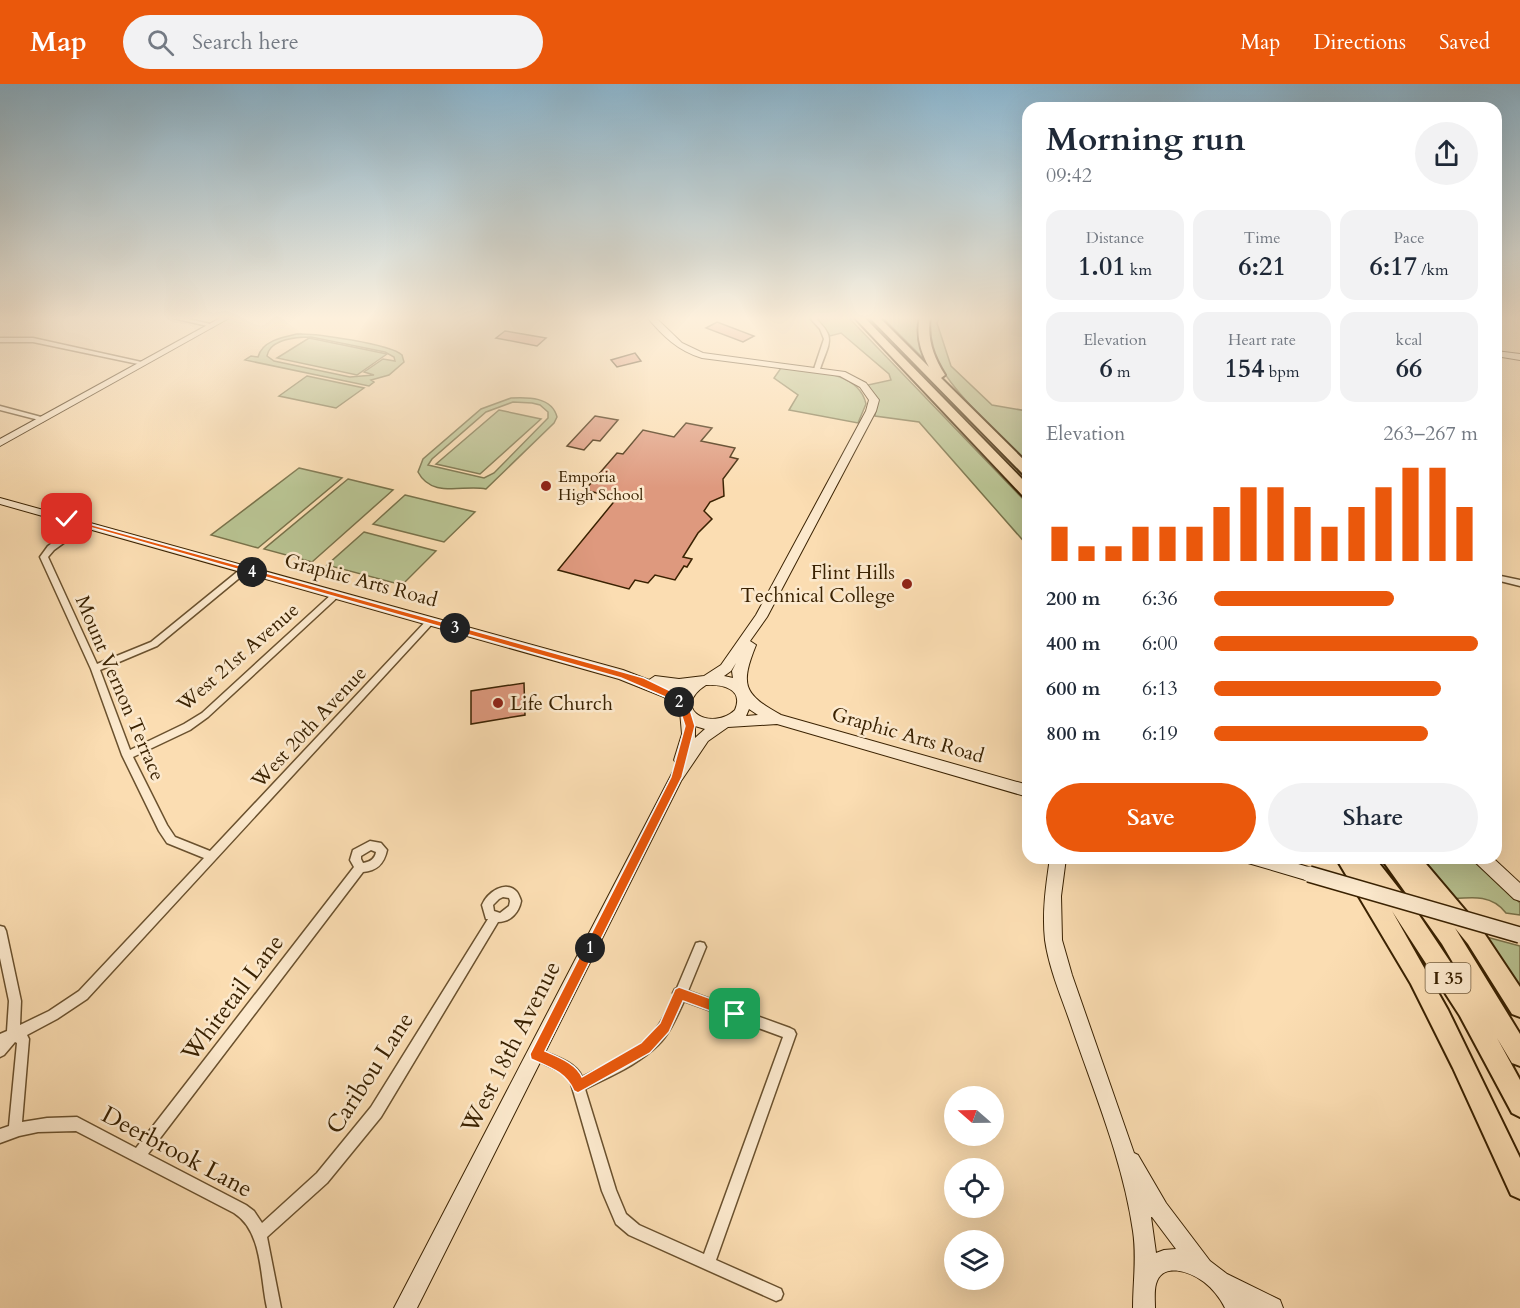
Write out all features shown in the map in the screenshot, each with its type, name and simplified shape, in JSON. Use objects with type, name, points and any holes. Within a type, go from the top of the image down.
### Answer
[{"type":"highway","points":[[913,374],[1022,487]]},
{"type":"highway","points":[[930,374],[1022,465]]},
{"type":"highway","points":[[941,374],[969,414]]},
{"type":"highway","points":[[1350,864],[1399,939],[1442,1018],[1520,1186]]},
{"type":"highway","name":"I 35","points":[[1368,864],[1405,912],[1436,959],[1500,1064],[1520,1105]]},
{"type":"highway","name":"I 35","points":[[1395,864],[1449,937],[1520,1055]]},
{"type":"highway","points":[[1413,864],[1474,937],[1520,1006]]},
{"type":"street","points":[[0,443],[123,374]]},
{"type":"street","points":[[759,621],[748,633],[726,668],[688,691],[685,709],[691,717],[706,724],[727,723],[743,710],[739,671],[759,621],[872,409],[874,400],[863,385],[842,374]]},
{"type":"street","points":[[0,408],[43,419]]},
{"type":"street","name":"Graphic Arts Road","points":[[0,501],[641,681],[669,693],[685,709]]},
{"type":"street","name":"Mount Vernon Terrace","points":[[86,524],[51,548],[44,557],[95,669],[128,755],[163,828],[171,840],[212,856]]},
{"type":"street","points":[[95,669],[154,644],[245,570]]},
{"type":"street","points":[[1502,579],[1520,583]]},
{"type":"street","name":"West 21st Avenue","points":[[128,755],[187,727],[205,715],[336,595]]},
{"type":"street","name":"West 20th Avenue","points":[[0,1040],[65,1008],[83,995],[430,622]]},
{"type":"street","points":[[706,680],[728,681],[743,693]]},
{"type":"street","name":"Graphic Arts Road","points":[[641,681],[680,684],[706,680]]},
{"type":"street","name":"Graphic Arts Road","points":[[743,693],[757,708],[777,719],[1022,789]]},
{"type":"street","name":"West 18th Avenue","points":[[676,777],[689,734],[685,709]]},
{"type":"street","name":"Graphic Arts Road","points":[[727,723],[777,719]]},
{"type":"street","name":"West 18th Avenue","points":[[405,1308],[676,777],[703,737],[727,723]]},
{"type":"street","points":[[1057,864],[1053,896],[1054,940],[1063,975],[1121,1143],[1144,1233],[1146,1279],[1144,1308]]},
{"type":"street","points":[[1275,864],[1520,935]]},
{"type":"street","points":[[1488,864],[1520,894]]},
{"type":"street","name":"Whitetail Lane","points":[[139,1155],[360,867]]},
{"type":"street","name":"Caribou Lane","points":[[260,1234],[322,1178],[376,1112],[495,918]]},
{"type":"street","points":[[0,931],[15,1001],[13,1035],[0,1051]]},
{"type":"street","points":[[578,1086],[645,1048],[665,1027],[699,947]]},
{"type":"street","points":[[679,993],[790,1034],[708,1263]]},
{"type":"street","points":[[13,1035],[23,1040],[19,1128]]},
{"type":"street","points":[[536,1054],[563,1067],[575,1076],[609,1191],[621,1219],[634,1230],[776,1294]]},
{"type":"street","name":"Deerbrook Lane","points":[[0,1136],[19,1128],[51,1123],[77,1124],[233,1205],[250,1216],[260,1234],[274,1308]]},
{"type":"street","points":[[1121,1143],[1159,1210],[1203,1266],[1221,1281],[1272,1308]]},
{"type":"street","points":[[1146,1279],[1157,1265],[1173,1258],[1183,1258],[1203,1266]]},
{"type":"street","points":[[1221,1281],[1237,1308]]},
{"type":"green space","points":[[312,374],[336,374],[350,377],[390,374],[371,380],[374,382],[369,386]]},
{"type":"green space","points":[[777,374],[831,374],[854,384],[866,404],[858,423],[789,410],[798,395],[774,378]]},
{"type":"green space","points":[[889,374],[903,374],[1022,498],[1022,539],[919,422],[875,416],[877,400],[868,385],[891,380]]},
{"type":"green space","points":[[960,374],[992,405],[1022,410],[1022,457],[961,396],[946,375]]},
{"type":"green space","points":[[307,376],[364,388],[336,408],[279,396]]},
{"type":"green space","points":[[511,398],[532,398],[550,405],[557,417],[554,423],[486,489],[440,488],[424,480],[418,472],[423,459],[481,409]],"holes":[[[513,402],[540,405],[548,412],[548,418],[494,473],[484,478],[428,465],[486,412]]]},
{"type":"green space","points":[[499,410],[541,419],[480,474],[436,464]]},
{"type":"green space","points":[[299,468],[342,478],[258,548],[211,535]]},
{"type":"green space","points":[[348,479],[393,490],[312,562],[264,549]]},
{"type":"green space","points":[[405,495],[475,512],[444,542],[373,524]]},
{"type":"green space","points":[[364,532],[436,551],[402,585],[327,565]]},
{"type":"green space","points":[[1421,864],[1479,864],[1520,903],[1520,915],[1506,913],[1495,903],[1482,898],[1452,899]]},
{"type":"green space","points":[[1479,935],[1520,946],[1520,991]]},
{"type":"building","name":"Emporia High School","points":[[595,416],[618,420],[600,441],[593,440],[584,450],[567,446]]},
{"type":"building","name":"Emporia High School","points":[[686,423],[712,428],[701,441],[735,448],[730,457],[738,459],[723,479],[724,496],[710,502],[704,511],[712,519],[698,533],[683,557],[692,559],[687,567],[684,566],[675,580],[655,575],[648,583],[635,580],[629,589],[558,570],[617,498],[585,490],[617,453],[623,454],[643,430],[674,437]]},
{"type":"building","name":"Life Church","points":[[524,683],[525,715],[471,724],[471,691]]},
{"type":"place","name":"Emporia High School","points":[[546,486]]},
{"type":"place","name":"Flint Hills Technical College","points":[[907,584]]},
{"type":"place","name":"Life Church","points":[[498,703]]},
{"type":"route","points":[[67,519],[623,675],[669,693],[684,706],[690,726],[676,777],[536,1054],[563,1067],[575,1076],[578,1086],[645,1048],[655,1039],[665,1027],[679,993],[735,1014]]}]
